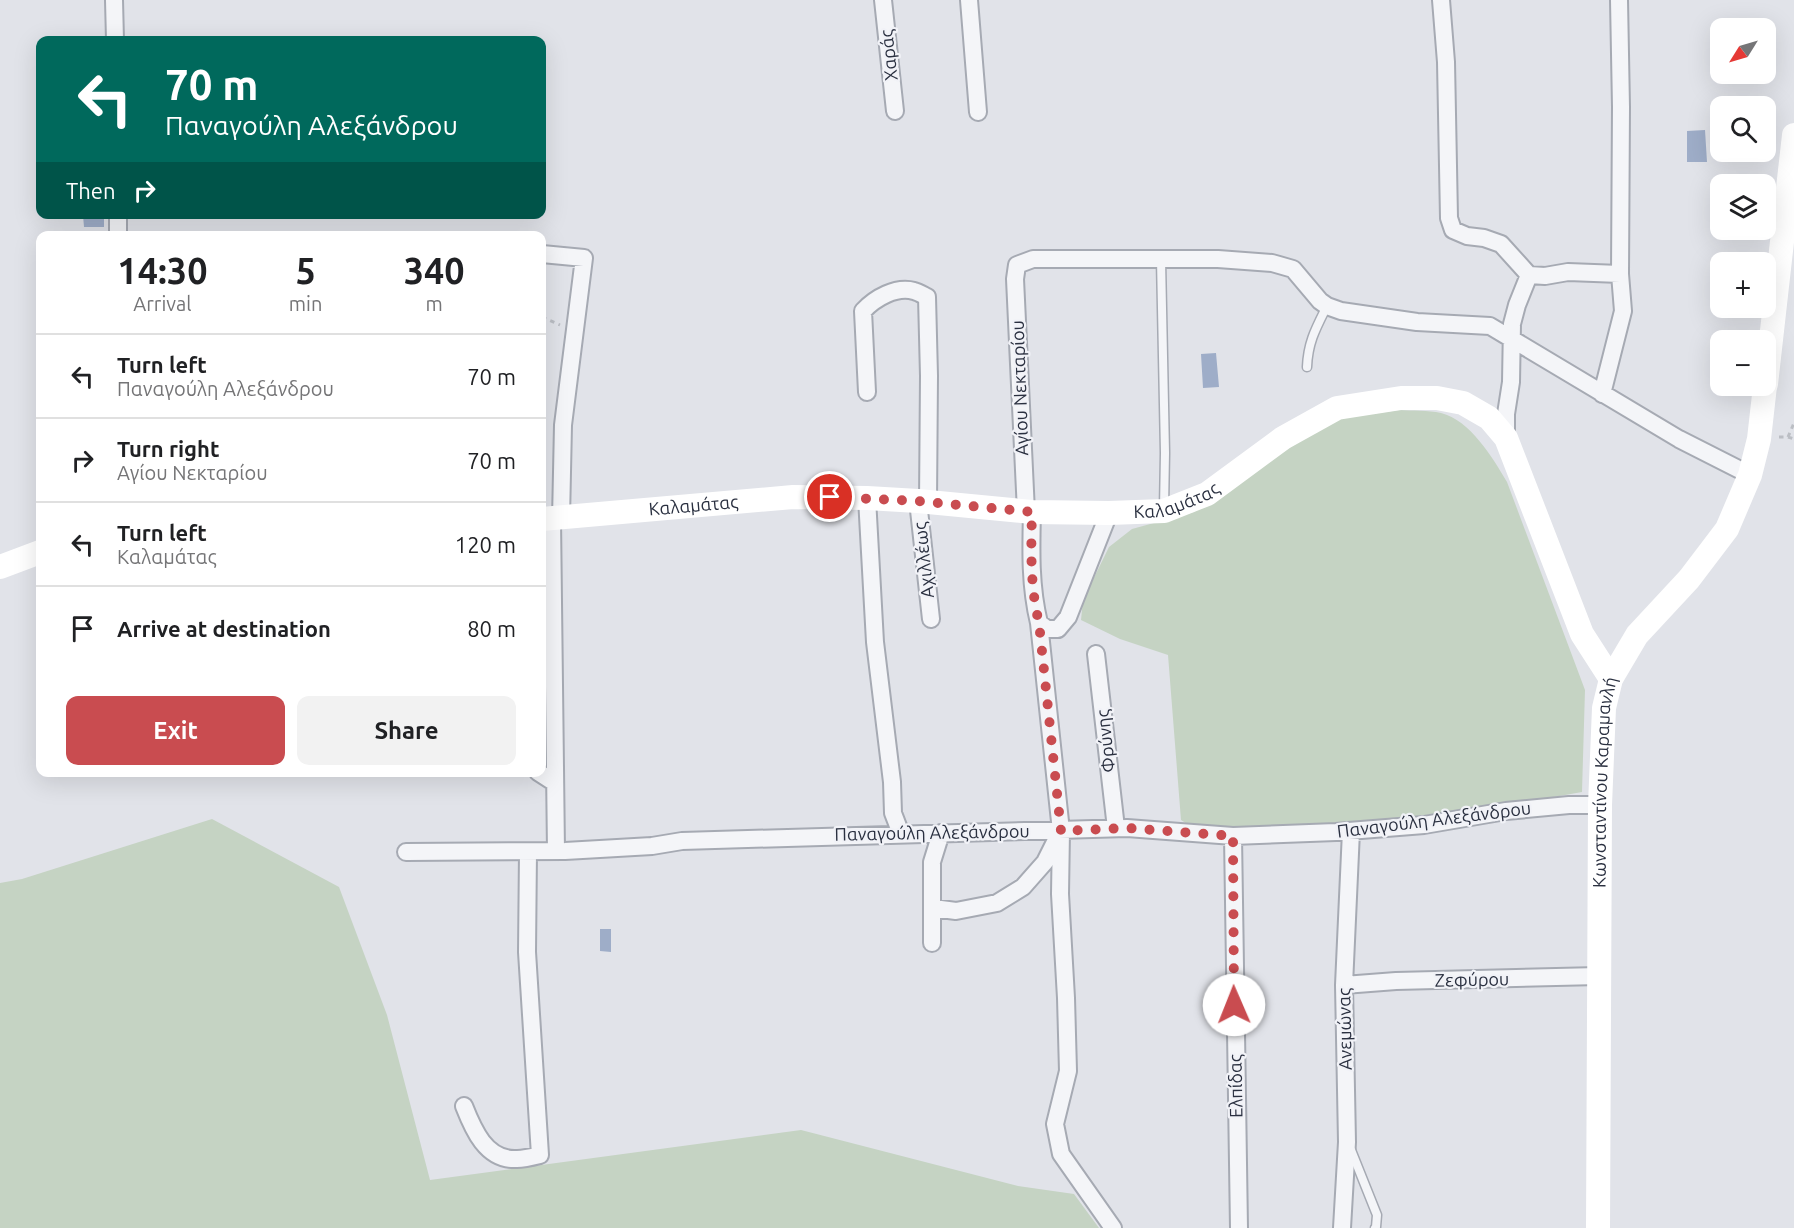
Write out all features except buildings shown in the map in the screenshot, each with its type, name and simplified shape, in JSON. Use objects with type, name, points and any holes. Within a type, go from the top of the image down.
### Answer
[{"type":"street","points":[[114,0],[115,36]]},
{"type":"street","name":"Χαράς","points":[[883,0],[895,111]]},
{"type":"street","points":[[969,0],[978,112]]},
{"type":"street","points":[[1440,0],[1446,62],[1449,218],[1453,230],[1467,236],[1484,238],[1501,244],[1529,275],[1545,276],[1568,272],[1620,274]]},
{"type":"street","points":[[1602,394],[1623,311],[1620,274],[1619,0]]},
{"type":"street","name":"Κωνσταντίνου Καραμανλή","points":[[1771,330],[1794,135]]},
{"type":"street","points":[[546,254],[584,258],[551,519],[556,851]]},
{"type":"street","name":"Αγίου Νεκταρίου","points":[[1113,1228],[1061,1154],[1055,1124],[1068,1071],[1060,894],[1061,831],[1039,623],[1034,604],[1031,569],[1015,279],[1017,265],[1033,259],[1161,260]]},
{"type":"street","points":[[1161,260],[1218,259],[1272,263],[1293,269],[1320,301],[1328,306],[1360,315],[1417,322],[1490,326],[1679,439],[1750,475]]},
{"type":"street","points":[[1506,438],[1506,414],[1511,382],[1512,324],[1529,275]]},
{"type":"street","name":"Αχιλλέως","points":[[867,392],[863,311],[874,300],[894,292],[914,290],[927,297],[929,365],[923,502],[931,619]]},
{"type":"street","name":"Κωνσταντίνου Καραμανλή","points":[[1598,1228],[1600,805],[1604,708],[1611,679],[1637,635],[1689,579],[1727,529],[1750,475],[1759,439],[1764,396]]},
{"type":"street","name":"Καλαμάτας","points":[[551,519],[794,497],[867,498],[1029,512],[1164,511],[1207,494],[1283,438],[1337,408],[1401,398],[1437,398],[1463,403],[1489,418],[1506,438],[1582,634],[1611,679]]},
{"type":"street","points":[[867,498],[875,642],[891,771],[893,813],[901,834]]},
{"type":"street","points":[[1039,623],[1047,629],[1058,629],[1068,617],[1109,513]]},
{"type":"street","points":[[0,567],[36,554]]},
{"type":"street","name":"Φρύνης","points":[[1096,654],[1116,828]]},
{"type":"street","points":[[546,777],[555,783]]},
{"type":"street","name":"Παναγούλη Αλεξάνδρου","points":[[406,852],[528,852],[652,846],[682,841],[1116,828],[1233,836],[1424,825],[1506,811],[1600,805]]},
{"type":"street","points":[[933,908],[956,911],[997,903],[1023,887],[1044,862],[1061,831]]},
{"type":"street","name":"Ανεμώνας","points":[[1342,1228],[1347,1142],[1344,985],[1351,831]]},
{"type":"street","points":[[932,943],[932,862],[941,833]]},
{"type":"street","name":"Ελπίδας","points":[[1233,836],[1239,1228]]},
{"type":"street","points":[[464,1106],[474,1132],[493,1154],[514,1160],[540,1155],[527,952],[528,852]]},
{"type":"street","name":"Ζεφύρου","points":[[1344,985],[1396,981],[1599,976]]},
{"type":"lane","points":[[1161,260],[1164,511]]},
{"type":"lane","points":[[1307,367],[1308,348],[1312,334],[1328,306]]},
{"type":"lane","points":[[1347,1142],[1377,1215],[1375,1228]]},
{"type":"path","points":[[1788,437],[1794,439]]},
{"type":"green space","points":[[1399,410],[1441,413],[1462,423],[1480,441],[1507,482],[1585,690],[1582,792],[1503,806],[1349,824],[1192,827],[1181,820],[1168,655],[1120,639],[1081,620],[1083,600],[1109,547],[1132,529],[1194,512],[1265,463],[1336,419]]},
{"type":"green space","points":[[212,819],[339,887],[387,1015],[430,1180],[801,1130],[1018,1186],[1074,1194],[1099,1228],[0,1228],[0,883],[22,879]]},
{"type":"water","points":[[1705,130],[1707,162],[1687,162],[1687,131]]},
{"type":"water","points":[[83,219],[104,219],[104,227],[84,227]]},
{"type":"water","points":[[1216,353],[1219,387],[1203,388],[1201,354]]},
{"type":"water","points":[[600,929],[611,929],[611,952],[600,951]]},
{"type":"route","points":[[830,497],[918,501],[1032,512],[1031,569],[1034,604],[1039,623],[1061,831],[1127,828],[1233,836],[1234,1005]]}]
